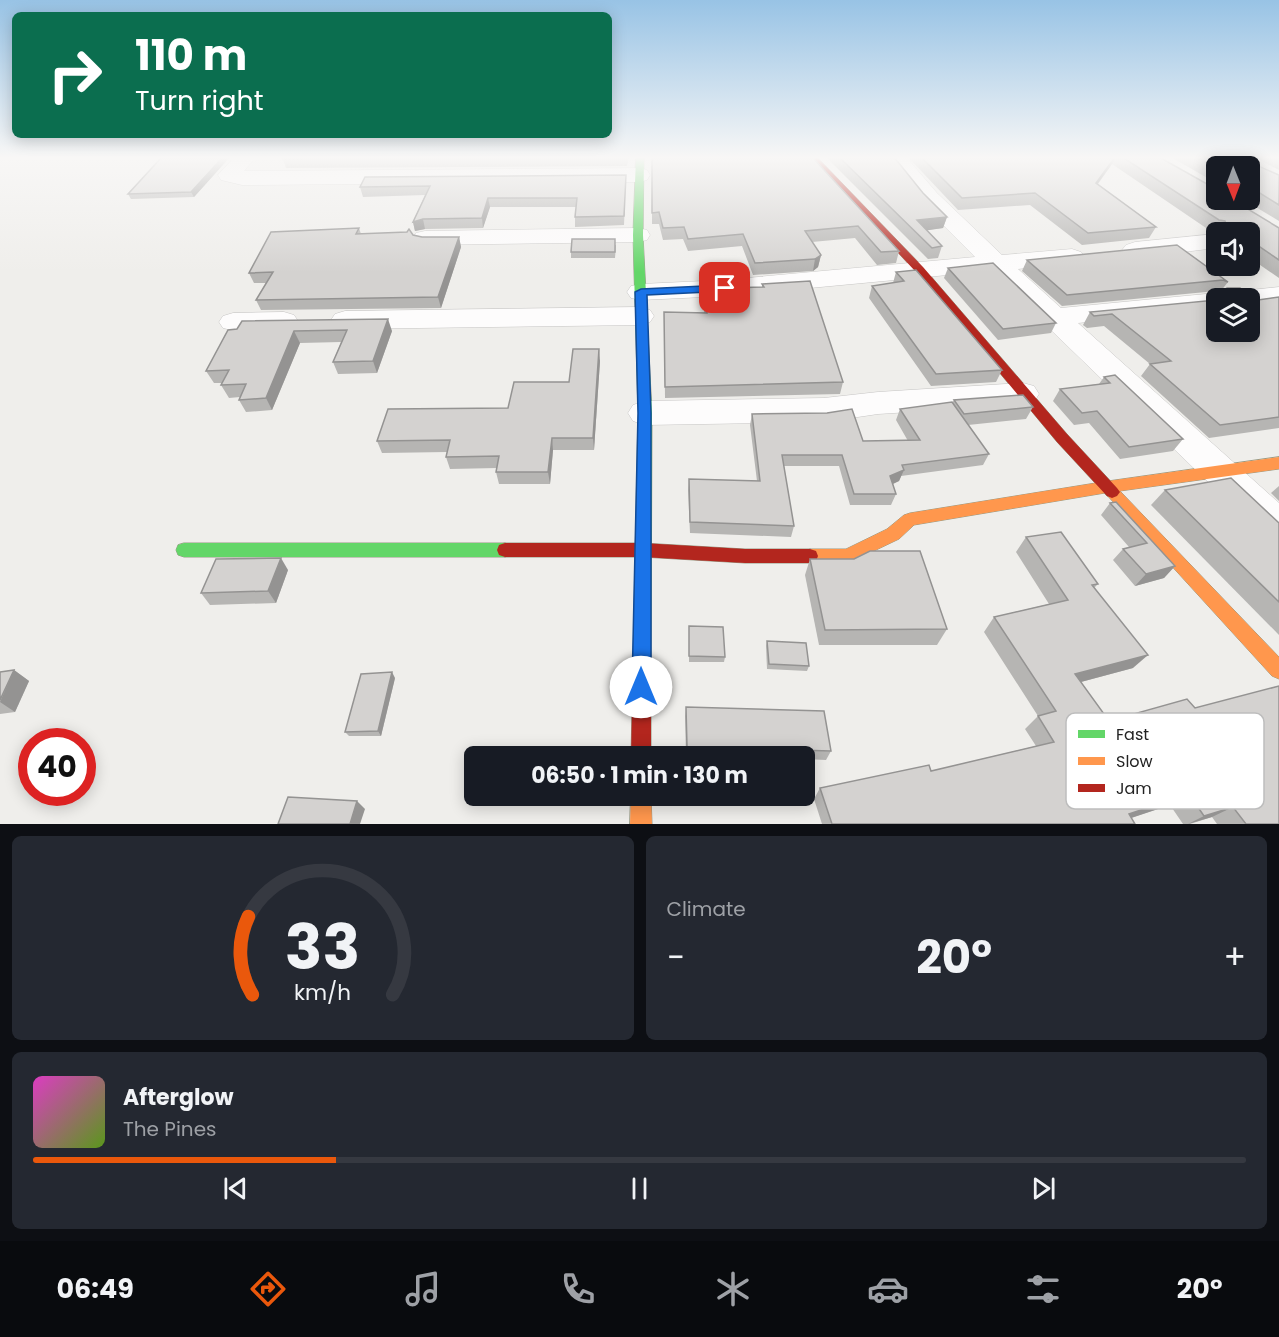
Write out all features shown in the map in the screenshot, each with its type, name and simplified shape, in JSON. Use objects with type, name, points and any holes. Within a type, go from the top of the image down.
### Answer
[{"type":"street","points":[[639,195],[645,413],[641,746]]},
{"type":"street","points":[[849,195],[919,269],[1023,394],[1279,670]]},
{"type":"street","points":[[927,195],[997,264],[1279,526]]},
{"type":"street","points":[[425,238],[638,235]]},
{"type":"street","points":[[233,322],[311,321],[641,304],[919,269],[997,264],[1206,242]]},
{"type":"street","points":[[1260,296],[1279,295]]},
{"type":"street","points":[[1054,317],[1206,302]]},
{"type":"street","points":[[645,413],[824,410],[878,403],[1023,394]]},
{"type":"street","points":[[184,550],[642,550],[745,556],[847,556],[893,534],[910,519],[1108,487],[1279,463]]},
{"type":"street","points":[[641,806],[641,824]]},
{"type":"building","points":[[426,195],[625,195],[624,216],[575,217],[577,198],[488,198],[482,218],[423,219],[413,222]]},
{"type":"building","points":[[652,195],[848,195],[899,251],[881,252],[858,226],[805,231],[821,255],[815,259],[755,263],[743,234],[688,239],[684,227],[663,228],[659,212],[652,213]]},
{"type":"building","points":[[878,195],[925,195],[947,217],[917,220],[942,246],[932,248]]},
{"type":"building","points":[[959,195],[999,195],[962,198]]},
{"type":"building","points":[[1038,195],[1113,195],[1156,227],[1088,233]]},
{"type":"building","points":[[1181,195],[1206,195],[1206,210],[1249,210],[1279,228],[1279,260],[1260,247],[1260,222],[1219,220]]},
{"type":"building","points":[[1264,195],[1279,195],[1279,205]]},
{"type":"building","points":[[359,228],[356,234],[407,232],[409,229],[413,235],[422,237],[459,237],[438,297],[256,300],[273,272],[249,273],[271,232]]},
{"type":"building","points":[[572,239],[615,239],[615,252],[571,252]]},
{"type":"building","points":[[1177,245],[1206,266],[1206,276],[1220,276],[1228,282],[1223,280],[1067,295],[1027,260]]},
{"type":"building","points":[[993,263],[1056,323],[1003,329],[948,268]]},
{"type":"building","points":[[916,270],[1002,370],[936,374],[872,286],[904,281],[896,272]]},
{"type":"building","points":[[810,281],[843,382],[665,387],[664,312],[707,313],[705,296],[727,296],[725,288],[764,287],[762,284]]},
{"type":"building","points":[[1279,297],[1279,417],[1220,425],[1150,364],[1171,361],[1112,314],[1094,316],[1090,312],[1206,301],[1206,342],[1260,342],[1260,300]]},
{"type":"building","points":[[388,319],[373,361],[333,362],[347,330],[294,331],[266,398],[239,400],[246,384],[221,385],[229,370],[206,371],[228,330],[237,329],[242,321]]},
{"type":"building","points":[[573,349],[599,349],[593,438],[552,438],[548,472],[496,472],[499,456],[446,457],[450,440],[377,441],[388,409],[508,408],[514,382],[569,382]]},
{"type":"building","points":[[1115,375],[1183,439],[1129,447],[1097,411],[1082,413],[1060,389],[1110,383],[1104,377]]},
{"type":"building","points":[[1023,395],[1033,407],[964,414],[954,400]]},
{"type":"building","points":[[952,402],[989,454],[902,465],[904,470],[890,476],[896,494],[854,494],[842,455],[782,455],[794,526],[690,522],[689,479],[760,481],[752,414],[827,413],[852,409],[863,441],[920,440],[900,409]]},
{"type":"building","points":[[1231,478],[1279,523],[1279,602],[1165,490]]},
{"type":"building","points":[[1116,502],[1175,566],[1146,574],[1123,549],[1147,543],[1110,503]]},
{"type":"building","points":[[1061,532],[1098,584],[1092,585],[1148,655],[1075,674],[1103,713],[1066,713],[1066,809],[1144,809],[1129,814],[1135,824],[832,824],[820,788],[929,765],[931,771],[1054,742],[1038,716],[1056,711],[994,617],[1068,600],[1026,537]]},
{"type":"building","points":[[870,551],[920,551],[947,629],[825,630],[810,559],[854,559]]},
{"type":"building","points":[[281,558],[268,591],[201,593],[216,559]]},
{"type":"building","points":[[689,626],[723,627],[725,657],[689,656]]},
{"type":"building","points":[[767,641],[806,643],[809,666],[769,664]]},
{"type":"building","points":[[14,670],[0,700],[0,672]]},
{"type":"building","points":[[392,672],[378,731],[345,732],[361,674]]},
{"type":"building","points":[[1279,686],[1279,824],[1246,824],[1235,809],[1264,809],[1264,713],[1137,713],[1187,699],[1195,708]]},
{"type":"building","points":[[686,707],[824,711],[831,751],[815,751],[815,746],[687,746]]},
{"type":"building","points":[[288,797],[357,801],[350,824],[278,824]]},
{"type":"building","points":[[1199,809],[1227,809],[1204,816]]},
{"type":"traffic: fast","points":[[639,195],[638,235],[645,413],[642,659]]},
{"type":"traffic: fast","points":[[184,550],[505,550]]},
{"type":"traffic: slow","points":[[810,556],[847,556],[893,534],[910,519],[1108,487],[1279,463]]},
{"type":"traffic: slow","points":[[1112,492],[1279,670]]},
{"type":"traffic: slow","points":[[641,806],[641,824]]},
{"type":"traffic: jam","points":[[849,195],[919,269],[1062,438],[1112,492]]},
{"type":"traffic: jam","points":[[505,550],[642,550],[745,556],[810,556]]},
{"type":"traffic: jam","points":[[641,746],[642,659]]},
{"type":"route","points":[[641,687],[645,413],[641,292],[725,288]]}]
